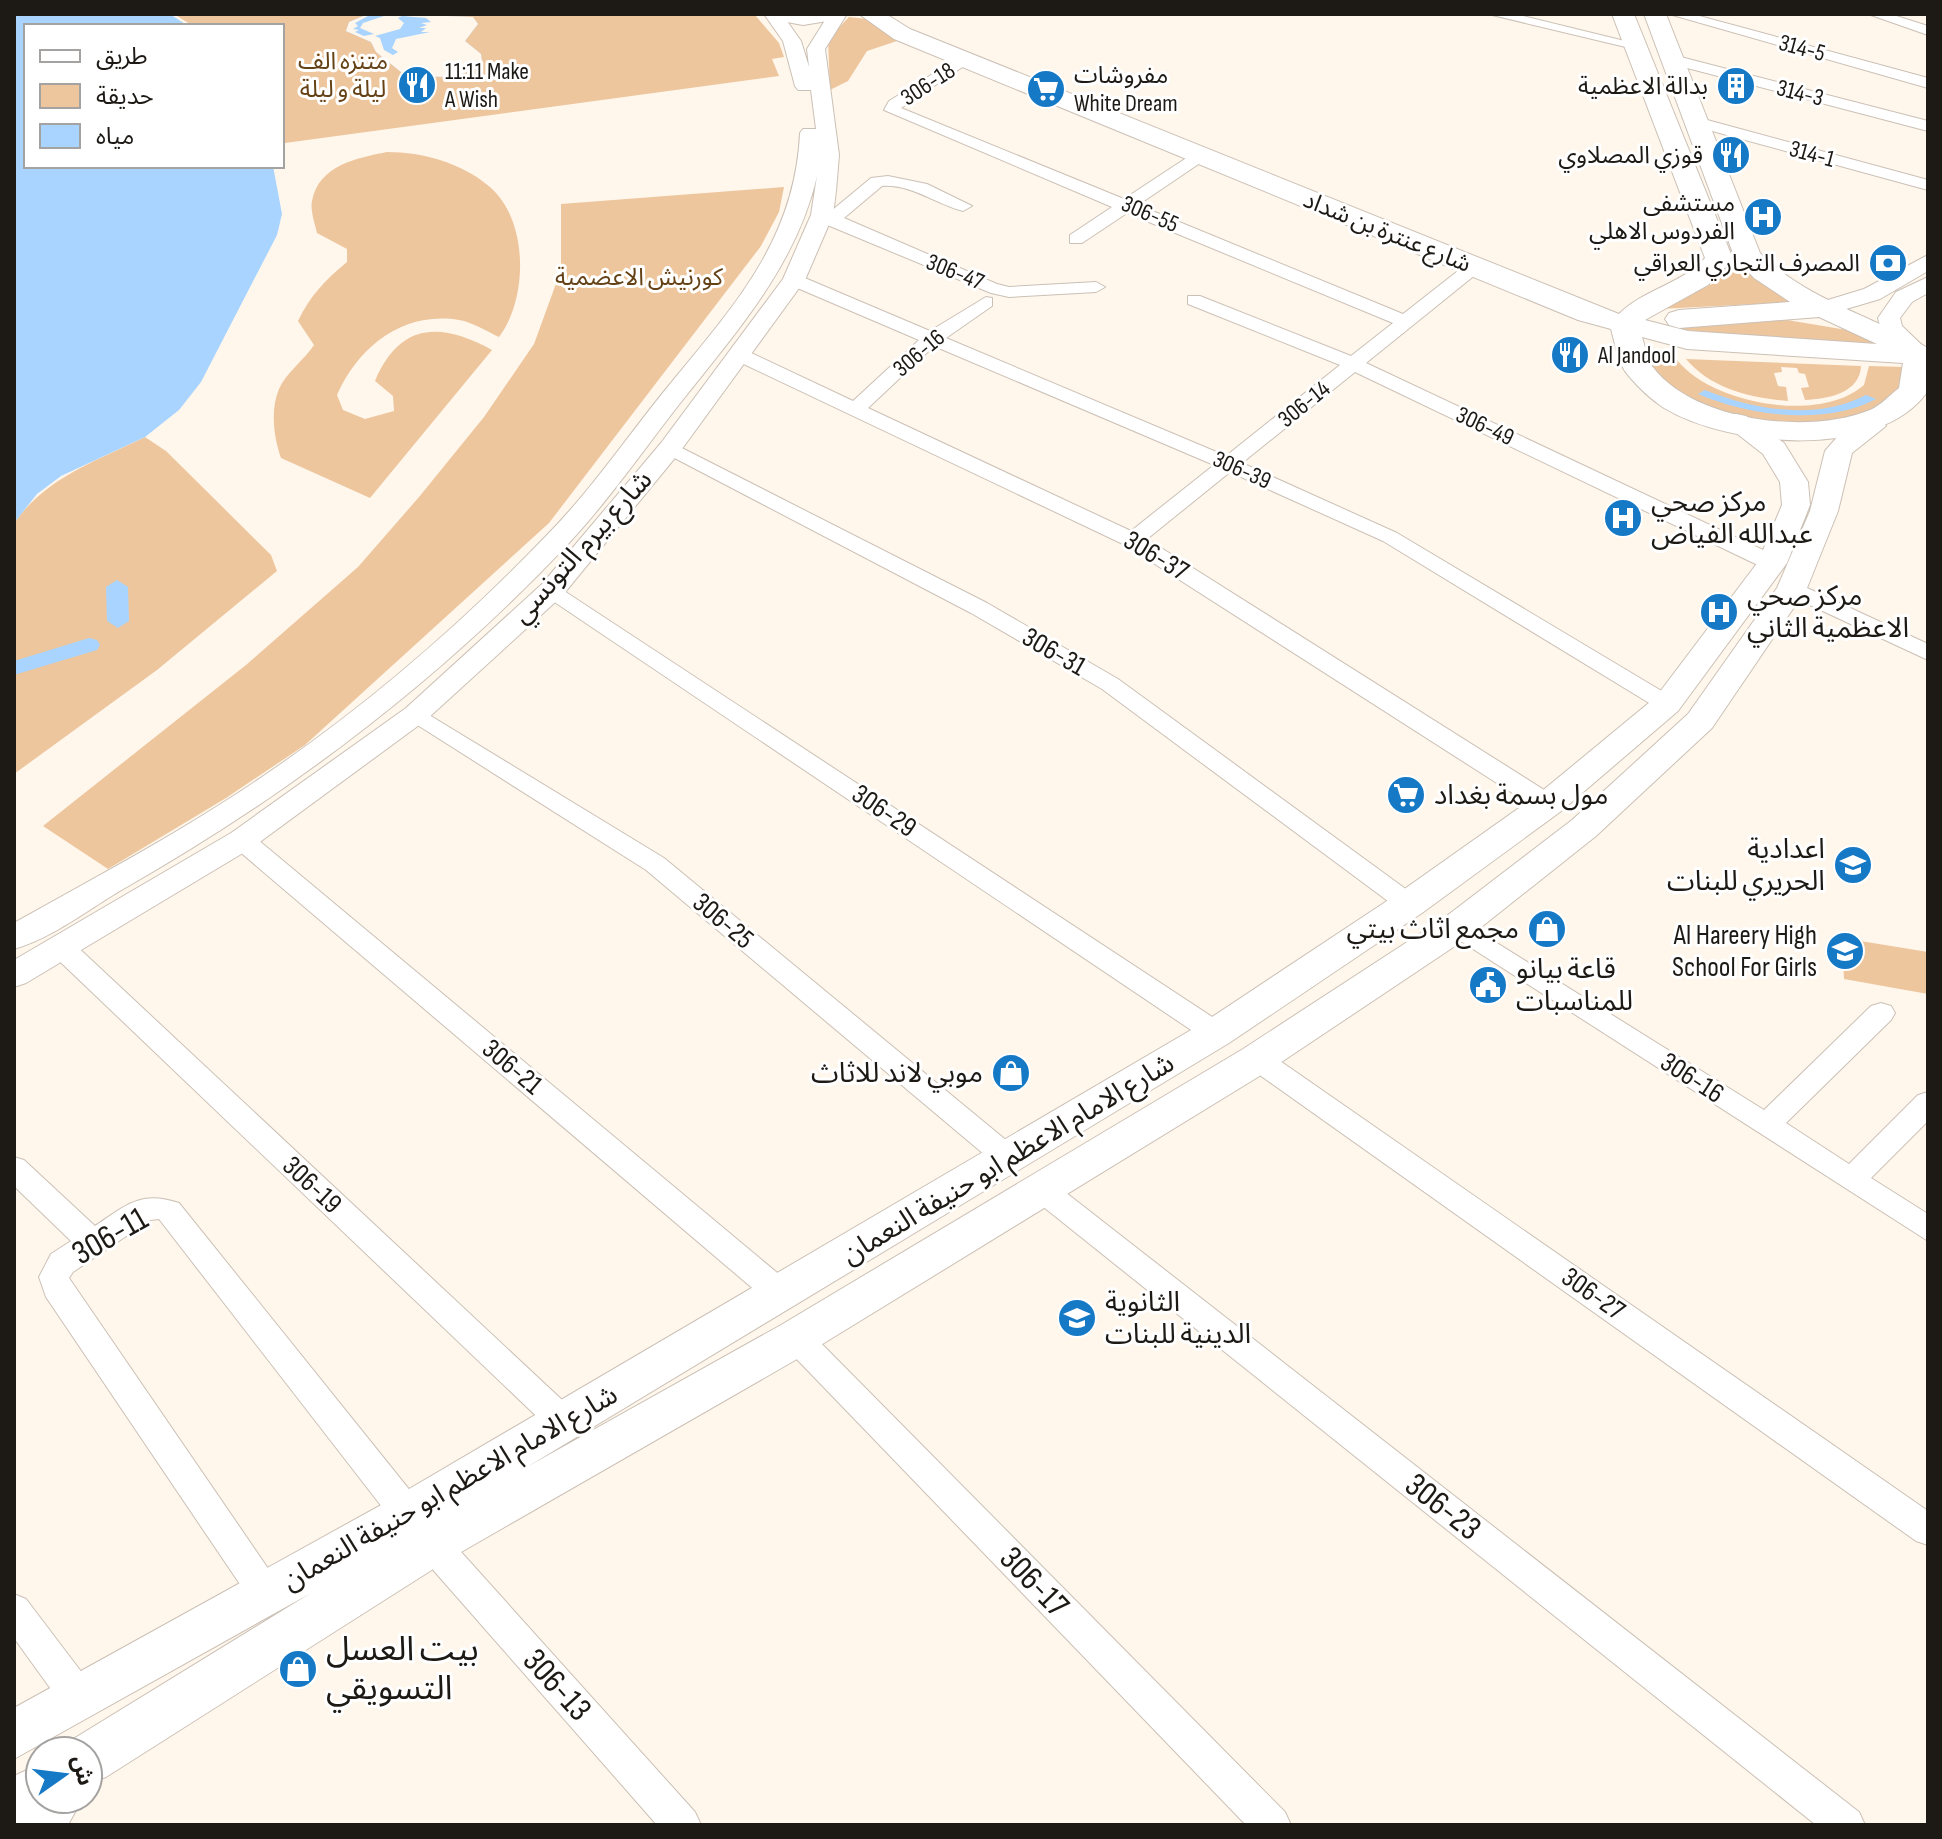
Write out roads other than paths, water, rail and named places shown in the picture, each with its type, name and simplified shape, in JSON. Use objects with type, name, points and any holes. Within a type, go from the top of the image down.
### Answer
[{"type":"main road","points":[[776,14],[803,18],[832,14]]},
{"type":"main road","name":"شارع عنترة بن شداد","points":[[870,14],[902,34],[965,60],[1624,325],[1687,340],[1923,357]]},
{"type":"main road","points":[[1655,14],[1748,256],[1764,272],[1826,308],[1923,357],[1927,378],[1923,391],[1883,421]]},
{"type":"main road","points":[[1620,15],[1719,259],[1703,277],[1649,306],[1624,325]]},
{"type":"main road","points":[[1624,325],[1826,308]]},
{"type":"main road","points":[[1624,325],[1624,339],[1644,375],[1682,401],[1736,422],[1815,433],[1883,421],[1928,406]]},
{"type":"main road","points":[[1644,375],[1646,364],[1674,353],[1776,356],[1855,352]]},
{"type":"main road","name":"شارع الامام الاعظم ابو حنيفة النعمان","points":[[14,1735],[266,1594],[420,1529],[796,1338],[1257,1059],[1457,927],[1584,828],[1700,721],[1782,576],[1824,511],[1839,451],[1855,434],[1883,421]]},
{"type":"main road","name":"شارع الامام الاعظم ابو حنيفة النعمان","points":[[104,1748],[420,1529],[564,1422],[782,1295],[1216,1033],[1409,904],[1548,804],[1667,704],[1782,576],[1796,505],[1794,482],[1774,449],[1736,422]]},
{"type":"street","name":"شارع بيرم التونسي","points":[[14,938],[240,803],[321,749],[439,649],[558,538],[748,302],[770,268],[797,210],[810,141],[808,98],[792,41],[776,14]]},
{"type":"street","name":"شارع بيرم التونسي","points":[[14,975],[242,840],[416,714],[552,590],[670,448],[740,355],[794,280],[826,217],[829,155],[816,49],[838,14]]},
{"type":"street","points":[[1495,14],[1634,45]]},
{"type":"street","name":"314-5","points":[[1676,14],[1710,18],[1928,83]]},
{"type":"street","points":[[1875,14],[1928,31]]},
{"type":"street","name":"306-18","points":[[892,110],[895,104],[965,60]]},
{"type":"street","name":"314-3","points":[[1673,60],[1928,126]]},
{"type":"street","name":"306-55","points":[[892,110],[1406,322]]},
{"type":"street","name":"314-1","points":[[1696,122],[1928,185]]},
{"type":"street","points":[[1076,239],[1130,206],[1200,156]]},
{"type":"street","points":[[826,217],[877,182],[886,180],[899,180],[963,206]]},
{"type":"street","name":"306-47","points":[[826,217],[1009,292],[1096,287]]},
{"type":"street","points":[[1826,308],[1872,294],[1928,262]]},
{"type":"street","name":"306-14","points":[[1133,540],[1474,267]]},
{"type":"street","name":"306-39","points":[[794,280],[1228,464],[1390,537],[1667,704]]},
{"type":"street","points":[[1923,357],[1891,328],[1889,318],[1904,297],[1928,284]]},
{"type":"street","name":"306-49","points":[[1194,300],[1354,364],[1782,576]]},
{"type":"street","name":"306-16","points":[[856,409],[931,339],[986,302]]},
{"type":"street","name":"306-37","points":[[740,355],[1133,540],[1548,804]]},
{"type":"street","name":"306-31","points":[[670,448],[979,608],[1110,684],[1409,904]]},
{"type":"street","points":[[1782,576],[1928,653]]},
{"type":"street","name":"306-29","points":[[552,590],[1216,1033]]},
{"type":"street","name":"306-25","points":[[416,714],[655,864],[1008,1158]]},
{"type":"street","name":"306-21","points":[[242,840],[782,1295]]},
{"type":"street","name":"306-16","points":[[1457,927],[1928,1229]]},
{"type":"street","name":"306-19","points":[[61,947],[564,1422]]},
{"type":"street","points":[[1766,1125],[1881,1013]]},
{"type":"street","name":"306-27","points":[[1257,1059],[1928,1530]]},
{"type":"street","points":[[1851,1180],[1928,1103]]},
{"type":"street","points":[[14,1168],[93,1243]]},
{"type":"street","name":"306-23","points":[[1041,1189],[1846,1825]]},
{"type":"street","name":"306-11","points":[[266,1594],[57,1288],[54,1277],[62,1263],[142,1210],[157,1207],[169,1211],[420,1529]]},
{"type":"street","name":"306-17","points":[[796,1338],[1272,1825]]},
{"type":"street","name":"306-13","points":[[420,1529],[682,1825]]},
{"type":"street","points":[[14,1610],[79,1698]]},
{"type":"water","points":[[14,14],[170,14],[185,24],[24,24],[24,168],[273,168],[282,214],[277,235],[201,382],[179,410],[145,437],[61,476],[37,494],[14,523]]},
{"type":"water","points":[[368,14],[473,17],[478,24],[465,41],[481,54],[482,62],[465,73],[450,77],[406,76],[376,52],[371,42],[346,31],[349,22]]},
{"type":"water","points":[[1705,390],[1744,403],[1785,410],[1827,408],[1866,395],[1876,399],[1834,413],[1787,415],[1740,408],[1698,394]]},
{"type":"waterway","points":[[117,587],[118,621]]},
{"type":"waterway","points":[[14,668],[89,645]]},
{"type":"place","name":"11:11 Make A Wish","points":[[417,85]]},
{"type":"place","name":"بدالة الاعظمية","points":[[1736,86]]},
{"type":"place","name":"مفروشات White Dream","points":[[1046,89]]},
{"type":"place","name":"قوزي المصلاوي","points":[[1731,155]]},
{"type":"place","name":"مستشفى الفردوس الاهلي","points":[[1763,217]]},
{"type":"place","name":"المصرف التجاري العراقي","points":[[1888,263]]},
{"type":"place","name":"Al Jandool","points":[[1570,355]]},
{"type":"place","name":"مركز صحي عبدالله الفياض","points":[[1623,518]]},
{"type":"place","name":"مركز صحي الاعظمية الثاني","points":[[1719,612]]},
{"type":"place","name":"مول بسمة بغداد","points":[[1406,795]]},
{"type":"place","name":"اعدادية الحريري للبنات","points":[[1853,865]]},
{"type":"place","name":"مجمع اثاث بيتي","points":[[1547,929]]},
{"type":"place","name":"Al Hareery High School For Girls","points":[[1845,951]]},
{"type":"place","name":"قاعة بيانو للمناسبات","points":[[1488,985]]},
{"type":"place","name":"موبي لاند للاثاث","points":[[1011,1073]]},
{"type":"place","name":"الثانوية الدينية للبنات","points":[[1077,1318]]},
{"type":"place","name":"بيت العسل التسويقي","points":[[298,1669]]},
{"type":"park label","name":"متنزه الف ليلة و ليلة","points":[[343,75]]},
{"type":"park label","name":"كورنيش الاعضمية","points":[[639,277]]}]
